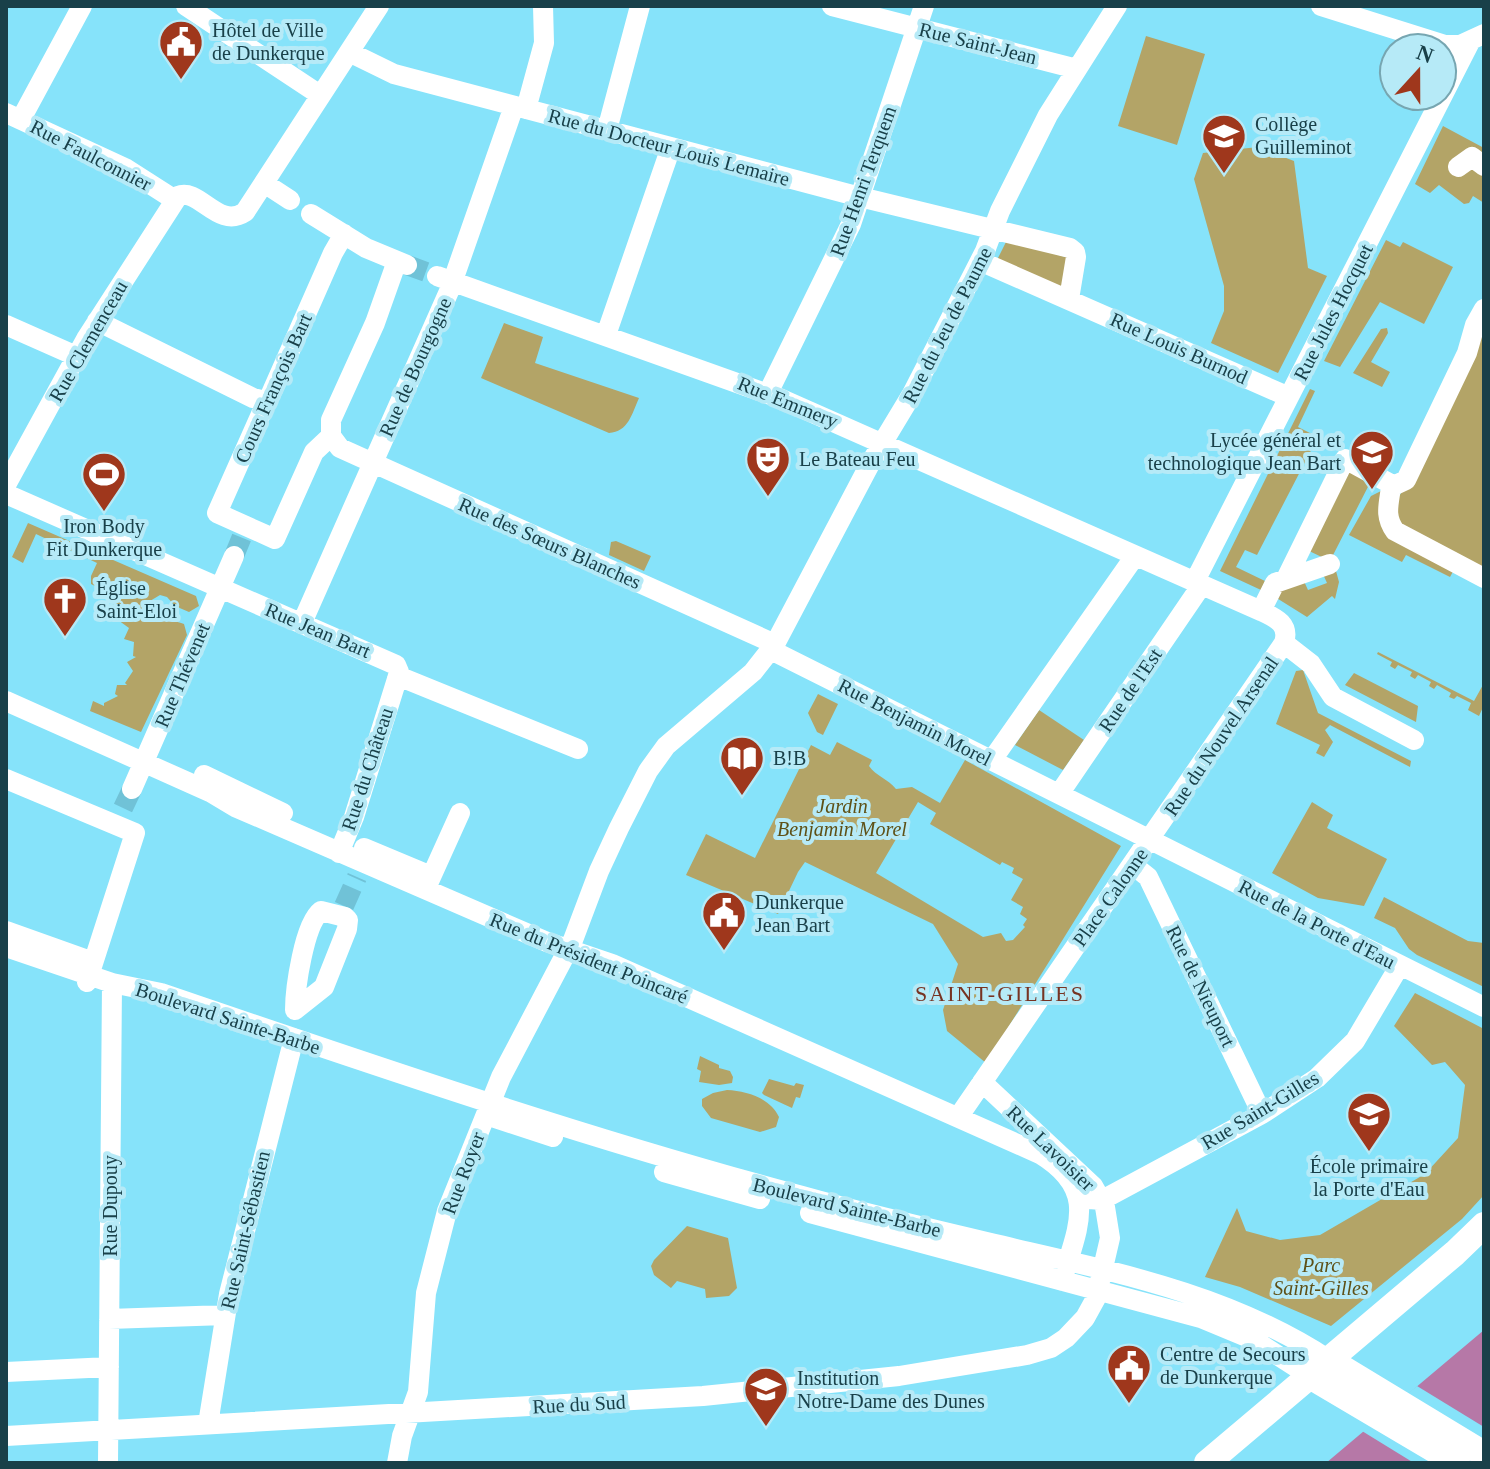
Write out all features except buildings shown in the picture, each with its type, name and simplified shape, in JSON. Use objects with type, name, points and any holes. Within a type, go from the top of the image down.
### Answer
[{"type":"main road","points":[[1207,1463],[1484,1225]]},
{"type":"main road","name":"Boulevard Sainte-Barbe","points":[[1319,1368],[1358,1392]]},
{"type":"main road","points":[[1358,1392],[1484,1454]]},
{"type":"main road","points":[[1358,1392],[1457,1463]]},
{"type":"street","points":[[13,116],[82,6]]},
{"type":"street","points":[[186,6],[320,95]]},
{"type":"street","points":[[175,200],[179,194],[185,193],[217,212],[238,216],[245,212],[379,6]]},
{"type":"street","name":"Rue de Bourgogne","points":[[302,623],[373,465],[445,278],[520,107],[544,43],[543,6]]},
{"type":"street","points":[[607,130],[640,6]]},
{"type":"street","name":"Rue Saint-Jean","points":[[832,6],[1077,69]]},
{"type":"street","name":"Rue Henri Terquem","points":[[768,393],[841,247],[924,6]]},
{"type":"street","name":"Rue du Jeu de Paume","points":[[568,950],[609,847],[654,763],[680,732],[753,672],[773,647],[871,462],[902,414],[980,261],[1004,203],[1048,115],[1117,6]]},
{"type":"street","points":[[1321,6],[1445,45],[1460,45],[1477,37]]},
{"type":"street","points":[[1364,6],[1477,37]]},
{"type":"street","name":"Rue Jules Hocquet","points":[[1198,585],[1289,397],[1477,37]]},
{"type":"street","name":"Rue du Docteur Louis Lemaire","points":[[349,52],[386,72],[993,231]]},
{"type":"street","name":"Rue Faulconnier","points":[[13,116],[125,168],[175,200]]},
{"type":"street","points":[[606,335],[671,147]]},
{"type":"street","points":[[1458,167],[1472,157],[1484,166]]},
{"type":"street","points":[[264,183],[290,200]]},
{"type":"street","name":"Rue Clemenceau","points":[[6,486],[76,356],[175,200]]},
{"type":"street","name":"Cours François Bart","points":[[311,214],[402,263],[332,415],[331,436],[314,452],[275,539],[245,530],[217,513],[265,401],[344,234]]},
{"type":"street","points":[[993,231],[1073,250],[1076,257],[1069,299]]},
{"type":"street","name":"Rue Louis Burnod","points":[[980,261],[1289,397]]},
{"type":"street","name":"Rue Emmery","points":[[445,278],[768,393],[1198,585]]},
{"type":"street","points":[[1391,487],[1406,480],[1467,353],[1475,325],[1484,309]]},
{"type":"street","points":[[97,321],[253,398],[265,401]]},
{"type":"street","points":[[6,325],[76,356]]},
{"type":"street","name":"Rue des Sœurs Blanches","points":[[331,436],[340,448],[373,465],[773,647]]},
{"type":"street","points":[[1286,579],[1345,459],[1391,487]]},
{"type":"street","name":"Rue Jean Bart","points":[[6,486],[220,588],[390,661],[398,668],[397,680],[578,749]]},
{"type":"street","points":[[1391,487],[1387,510],[1389,522],[1395,531],[1484,578]]},
{"type":"street","points":[[220,588],[234,556]]},
{"type":"street","points":[[992,760],[1135,556]]},
{"type":"street","points":[[1261,611],[1275,583],[1330,564]]},
{"type":"street","name":"Rue du Nouvel Arsenal","points":[[1150,840],[1284,643],[1286,633],[1283,624],[1261,611],[1198,585]]},
{"type":"street","name":"Rue de l'Est","points":[[1059,794],[1198,585]]},
{"type":"street","name":"Rue Thévenet","points":[[124,808],[220,588]]},
{"type":"street","points":[[1284,643],[1311,664],[1333,697],[1414,740]]},
{"type":"street","name":"Rue Benjamin Morel","points":[[773,647],[1059,794]]},
{"type":"street","name":"Rue du Château","points":[[342,846],[397,680]]},
{"type":"street","points":[[6,701],[146,757],[235,807],[342,846]]},
{"type":"street","points":[[6,779],[124,808],[135,833],[90,973]]},
{"type":"street","name":"Place Calonne","points":[[959,1116],[1150,840],[1059,794]]},
{"type":"street","points":[[428,883],[460,813]]},
{"type":"street","name":"Rue de la Porte d'Eau","points":[[1150,840],[1484,1007]]},
{"type":"street","name":"Rue du Président Poincaré","points":[[342,846],[363,863],[428,883],[568,950],[612,964],[959,1116],[1048,1160],[1068,1176],[1078,1194]]},
{"type":"street","name":"Rue de Nieuport","points":[[1133,865],[1148,877],[1262,1114]]},
{"type":"street","name":"Rue Saint-Sébastien","points":[[208,1424],[225,1315],[290,1041],[295,988],[315,916],[323,911],[342,911],[348,926],[327,982],[295,1010]]},
{"type":"street","points":[[6,931],[90,973]]},
{"type":"street","points":[[6,947],[90,973]]},
{"type":"street","name":"Rue Royer","points":[[397,1463],[399,1446],[419,1385],[422,1320],[431,1267],[455,1189],[504,1070],[568,950]]},
{"type":"street","name":"Rue Saint-Gilles","points":[[1102,1200],[1262,1114],[1317,1078],[1361,1032],[1400,965]]},
{"type":"street","name":"Boulevard Sainte-Barbe","points":[[90,973],[148,1000],[290,1041],[710,1186],[1201,1318],[1319,1368]]},
{"type":"street","name":"Rue Dupouy","points":[[108,1463],[112,983]]},
{"type":"street","name":"Rue Lavoisier","points":[[982,1082],[1093,1186],[1102,1200],[1110,1238],[1104,1269]]},
{"type":"street","name":"Boulevard Sainte-Barbe","points":[[488,1109],[758,1185],[1170,1286],[1287,1333],[1319,1368]]},
{"type":"street","points":[[1062,1281],[1079,1219],[1078,1194],[1102,1200]]},
{"type":"street","name":"Rue du Sud","points":[[6,1436],[757,1392],[899,1376],[1046,1350],[1066,1338],[1085,1318],[1099,1290],[1104,1269]]},
{"type":"street","points":[[109,1319],[225,1315]]},
{"type":"street","points":[[6,1372],[109,1367]]},
{"type":"green space","points":[[1146,36],[1205,54],[1177,145],[1118,126]]},
{"type":"green space","points":[[1443,126],[1484,148],[1484,160],[1473,163],[1484,172],[1484,203],[1473,196],[1469,203],[1464,204],[1439,185],[1430,193],[1415,184]]},
{"type":"green space","points":[[1258,147],[1294,161],[1308,268],[1327,276],[1278,373],[1211,343],[1224,311],[1224,286],[1194,179],[1203,153]]},
{"type":"green space","points":[[1007,240],[1069,258],[1062,291],[996,262]]},
{"type":"green space","points":[[1386,240],[1400,247],[1403,242],[1453,267],[1424,324],[1380,302],[1340,367],[1324,361]]},
{"type":"green space","points":[[1484,320],[1484,571],[1402,529],[1396,502],[1411,479]]},
{"type":"green space","points":[[504,323],[543,337],[535,363],[639,398],[625,426],[609,433],[481,378]]},
{"type":"green space","points":[[1387,328],[1388,333],[1371,362],[1390,372],[1382,387],[1353,373],[1381,329]]},
{"type":"green space","points":[[1310,389],[1315,391],[1298,427],[1318,437],[1257,555],[1245,550],[1236,567],[1265,581],[1261,590],[1220,571]]},
{"type":"green space","points":[[1347,466],[1372,479],[1330,561],[1305,549]]},
{"type":"green space","points":[[1383,490],[1383,511],[1455,568],[1450,577],[1406,555],[1402,562],[1349,535],[1371,496]]},
{"type":"green space","points":[[28,523],[196,596],[199,606],[189,612],[160,595],[150,601],[148,609],[152,613],[159,618],[184,624],[187,635],[141,732],[90,711],[93,701],[104,706],[104,703],[118,696],[115,694],[117,685],[127,685],[125,683],[133,671],[127,662],[136,657],[133,656],[134,642],[124,639],[129,628],[118,620],[118,616],[107,618],[116,600],[102,594],[105,591],[91,584],[97,563],[36,534],[23,563],[12,557]]},
{"type":"green space","points":[[616,541],[651,556],[644,571],[609,555],[611,542]]},
{"type":"green space","points":[[1336,571],[1339,582],[1335,599],[1332,596],[1307,617],[1275,597],[1279,591],[1303,579],[1308,590],[1327,583],[1322,572]]},
{"type":"green space","points":[[1378,652],[1474,701],[1484,683],[1484,705],[1479,716],[1468,710],[1471,703],[1457,696],[1454,699],[1449,697],[1451,693],[1437,685],[1434,689],[1429,686],[1431,682],[1418,675],[1415,679],[1410,676],[1412,672],[1398,665],[1395,669],[1390,666],[1392,662]]},
{"type":"green space","points":[[1303,670],[1318,713],[1411,761],[1410,767],[1330,725],[1325,730],[1333,742],[1324,757],[1316,753],[1320,745],[1276,724],[1296,671]]},
{"type":"green space","points":[[1354,673],[1418,706],[1416,722],[1345,685]]},
{"type":"green space","points":[[818,694],[838,704],[823,735],[817,732],[808,713]]},
{"type":"green space","points":[[1039,710],[1084,740],[1063,770],[1015,745]]},
{"type":"green space","name":"Jardin Benjamin Morel","points":[[837,742],[872,760],[869,766],[896,789],[912,787],[940,803],[965,760],[1121,846],[986,1063],[947,1031],[943,1010],[958,964],[933,924],[805,862],[778,914],[686,875],[706,834],[755,858],[811,745],[830,755]],"holes":[[[918,802],[936,813],[930,824],[1000,865],[1002,862],[1014,868],[1012,873],[1023,879],[1011,900],[1023,907],[1020,914],[1027,919],[1023,925],[1025,927],[1013,940],[1006,941],[1001,933],[983,937],[876,873]]]},
{"type":"green space","points":[[1312,802],[1333,815],[1327,828],[1387,859],[1364,906],[1318,898],[1272,873]]},
{"type":"green space","points":[[1384,897],[1468,941],[1484,943],[1484,987],[1417,955],[1409,949],[1395,928],[1374,918]]},
{"type":"green space","name":"Parc Saint-Gilles","points":[[1415,993],[1484,1029],[1484,1195],[1462,1219],[1331,1326],[1240,1287],[1205,1277],[1237,1208],[1246,1231],[1280,1240],[1320,1235],[1425,1174],[1458,1138],[1465,1085],[1445,1062],[1432,1065],[1394,1026]]},
{"type":"green space","points":[[700,1056],[730,1071],[732,1083],[699,1082],[701,1071],[697,1069]]},
{"type":"green space","points":[[769,1079],[794,1086],[796,1083],[804,1085],[800,1098],[796,1097],[792,1108],[762,1093]]},
{"type":"green space","points":[[727,1090],[764,1100],[779,1117],[776,1127],[760,1132],[711,1118],[702,1106],[702,1099]]},
{"type":"green space","points":[[687,1226],[728,1238],[737,1288],[729,1296],[706,1298],[705,1289],[677,1281],[671,1288],[654,1275],[651,1266],[654,1260]]},
{"type":"shaded area","points":[[1484,1330],[1484,1463],[1326,1463]]},
{"type":"pier","points":[[1417,1386],[1484,1427],[1484,1463],[1414,1463],[1362,1431]]},
{"type":"tunnel","points":[[407,265],[437,276]]},
{"type":"tunnel","points":[[234,556],[243,534]]},
{"type":"tunnel","points":[[123,808],[132,789]]},
{"type":"tunnel","points":[[344,906],[357,877]]},
{"type":"place","name":"Hôtel de Ville de Dunkerque","points":[[181,81]]},
{"type":"place","name":"Collège Guilleminot","points":[[1224,175]]},
{"type":"place","name":"Lycée général et technologique Jean Bart","points":[[1372,491]]},
{"type":"place","name":"Le Bateau Feu","points":[[768,498]]},
{"type":"place","name":"Iron Body Fit Dunkerque","points":[[104,513]]},
{"type":"place","name":"Église Saint-Eloi","points":[[65,638]]},
{"type":"place","name":"B!B","points":[[742,797]]},
{"type":"place","name":"Dunkerque Jean Bart","points":[[724,952]]},
{"type":"place","name":"École primaire la Porte d'Eau","points":[[1369,1153]]},
{"type":"place","name":"Centre de Secours de Dunkerque","points":[[1129,1405]]},
{"type":"place","name":"Institution Notre-Dame des Dunes","points":[[766,1428]]},
{"type":"district","name":"SAINT-GILLES","points":[[1000,993]]}]
